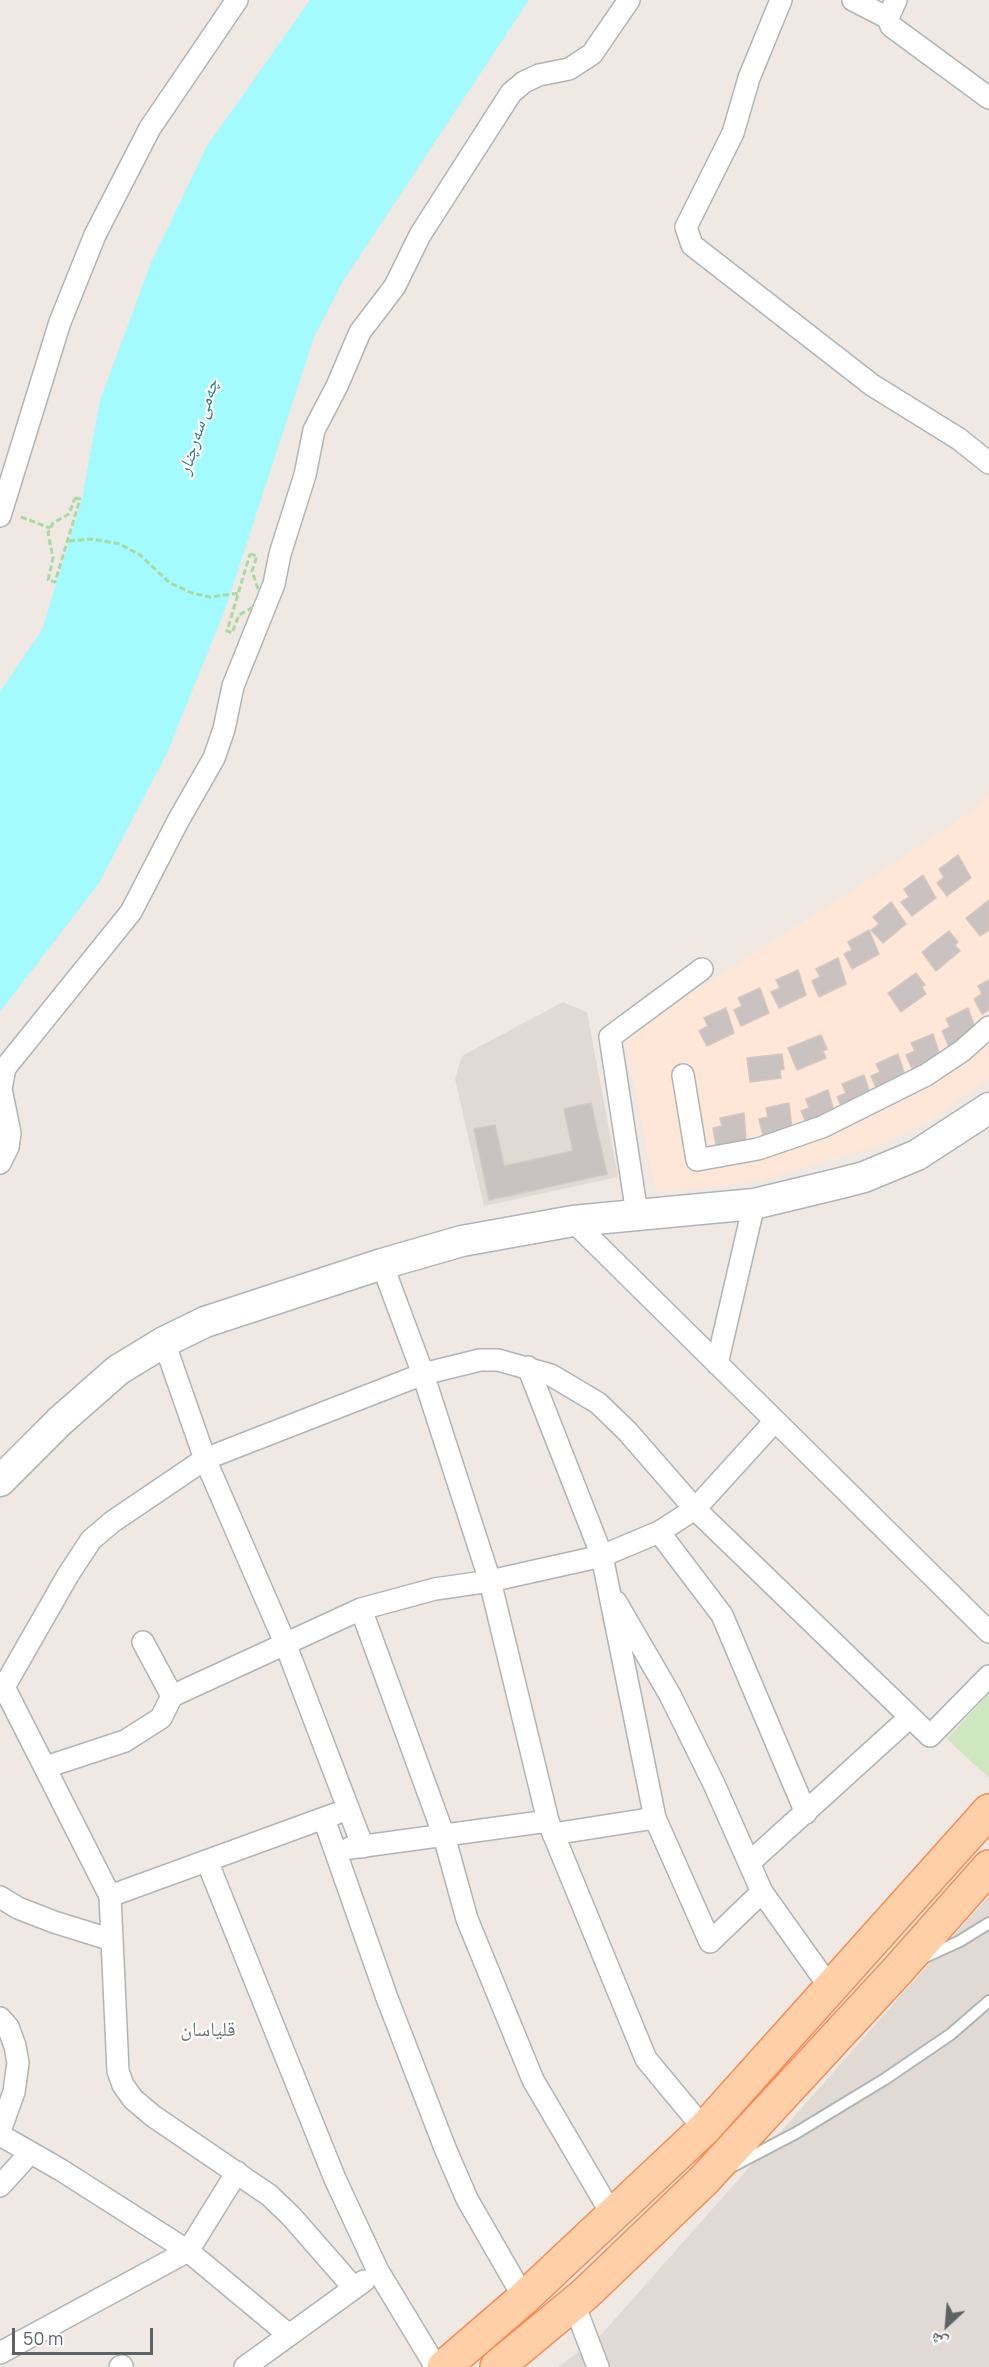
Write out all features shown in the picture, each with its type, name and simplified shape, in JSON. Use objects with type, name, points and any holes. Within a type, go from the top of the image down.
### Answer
[{"type":"main road","points":[[444,2367],[524,2298],[611,2213],[704,2129],[989,1811]]},
{"type":"main road","points":[[497,2367],[574,2304],[642,2242],[703,2181],[898,1970],[989,1867]]},
{"type":"street","points":[[1,512],[60,322],[95,235],[150,129],[237,0]]},
{"type":"street","points":[[0,1163],[8,1146],[10,1133],[1,1089],[5,1068],[130,912],[214,758],[224,729],[233,686],[274,584],[280,554],[305,474],[314,430],[337,386],[360,332],[395,286],[420,235],[512,93],[524,82],[539,75],[569,69],[592,54],[629,0]]},
{"type":"street","points":[[781,0],[749,78],[733,133],[686,226],[692,245],[872,385],[959,439],[989,463]]},
{"type":"street","points":[[853,0],[892,9],[891,26],[989,98]]},
{"type":"street","points":[[637,1214],[610,1037],[702,969]]},
{"type":"street","points":[[683,1075],[697,1160],[758,1149],[822,1127],[926,1075],[962,1051],[989,1027]]},
{"type":"street","points":[[0,1481],[103,1381],[132,1360],[164,1342],[240,1310],[462,1241],[573,1221],[754,1204],[837,1184],[884,1169],[934,1145],[989,1108]]},
{"type":"street","points":[[717,1364],[754,1204]]},
{"type":"street","points":[[573,1221],[989,1632]]},
{"type":"street","points":[[382,1264],[423,1374],[490,1581],[550,1828],[646,2059],[704,2129]]},
{"type":"street","points":[[164,1342],[205,1459],[285,1642],[363,1847]]},
{"type":"street","points":[[354,2288],[291,2216],[269,2195],[153,2116],[133,2099],[123,2085],[118,2071],[110,1896],[46,1767],[1,1686],[91,1540],[112,1522],[205,1459],[423,1374],[480,1360],[511,1362],[574,1387],[598,1403],[627,1431],[695,1509],[930,1736],[989,1676]]},
{"type":"street","points":[[528,1367],[602,1556],[655,1818],[710,1942],[762,1892]]},
{"type":"street","points":[[46,1767],[125,1741],[161,1718],[172,1696],[285,1642],[361,1609],[435,1589],[490,1581],[602,1556],[659,1532],[695,1509],[775,1421]]},
{"type":"street","points":[[659,1532],[722,1615],[806,1813]]},
{"type":"street","points":[[608,1588],[670,1695],[714,1784],[762,1892],[831,1989]]},
{"type":"street","points":[[361,1609],[444,1836],[467,1919],[533,2079],[611,2213]]},
{"type":"street","points":[[143,1642],[172,1696]]},
{"type":"street","points":[[749,1863],[910,1717]]},
{"type":"street","points":[[110,1896],[349,1809]]},
{"type":"street","points":[[324,1818],[467,2199],[524,2298]]},
{"type":"street","points":[[335,1851],[444,1836],[655,1818]]},
{"type":"street","points":[[207,1861],[335,2179],[378,2271],[436,2367]]},
{"type":"street","points":[[0,1897],[54,1922],[112,1940]]},
{"type":"street","points":[[0,2018],[8,2027],[18,2063],[14,2092],[0,2133],[188,2251],[289,2335]]},
{"type":"street","points":[[0,2186],[30,2153]]},
{"type":"street","points":[[0,2353],[188,2251],[237,2172]]},
{"type":"street","points":[[245,2367],[378,2271]]},
{"type":"street","points":[[574,2304],[598,2367]]},
{"type":"lane","points":[[898,1970],[960,1941],[989,1923]]},
{"type":"lane","points":[[703,2181],[796,2133],[885,2079],[951,2034],[989,2001]]},
{"type":"path","points":[[75,498],[80,500],[55,582],[48,580],[53,563],[47,538],[50,528],[69,514],[75,498]]},
{"type":"path","points":[[1,512],[50,528]]},
{"type":"path","points":[[69,541],[92,538],[120,544],[140,555],[170,583],[192,593],[210,597],[239,592]]},
{"type":"path","points":[[250,554],[257,556],[252,571],[260,595],[255,606],[239,615],[232,633],[227,631],[239,592],[250,554]]},
{"type":"shaded area","points":[[989,792],[989,1079],[931,1119],[883,1144],[769,1178],[715,1187],[656,1192],[624,1036],[970,813]]},
{"type":"shaded area","points":[[563,1002],[587,1012],[618,1177],[484,1206],[455,1079],[462,1056]]},
{"type":"shaded area","points":[[989,1896],[989,2367],[558,2367],[601,2335]]},
{"type":"green space","points":[[989,1693],[989,1778],[947,1739]]},
{"type":"water","name":"چەمی سەرچنار","points":[[310,0],[529,0],[343,281],[314,337],[226,607],[167,753],[99,883],[0,1012],[0,692],[42,630],[82,499],[100,400],[151,263],[207,146]]},
{"type":"building","points":[[958,855],[971,878],[947,896],[937,883],[944,877],[939,869]]},
{"type":"building","points":[[923,875],[936,898],[912,916],[901,902],[909,897],[904,889]]},
{"type":"building","points":[[989,900],[989,930],[980,936],[966,918]]},
{"type":"building","points":[[891,902],[906,924],[883,943],[871,930],[879,924],[873,917]]},
{"type":"building","points":[[869,930],[879,954],[852,969],[844,954],[852,950],[848,942]]},
{"type":"building","points":[[949,931],[958,942],[955,945],[960,951],[936,971],[922,952]]},
{"type":"building","points":[[838,958],[846,984],[819,997],[812,981],[820,977],[816,969]]},
{"type":"building","points":[[798,970],[806,995],[779,1008],[771,992],[780,988],[776,980]]},
{"type":"building","points":[[916,973],[925,985],[922,987],[926,994],[901,1012],[888,993]]},
{"type":"building","points":[[989,980],[989,1010],[982,1014],[974,999],[982,994],[978,986]]},
{"type":"building","points":[[760,988],[769,1013],[741,1026],[734,1010],[742,1006],[738,998]]},
{"type":"building","points":[[726,1008],[734,1033],[707,1046],[699,1031],[708,1026],[704,1018]]},
{"type":"building","points":[[968,1008],[977,1033],[949,1047],[942,1031],[950,1027],[946,1019]]},
{"type":"building","points":[[933,1034],[941,1059],[913,1071],[906,1055],[915,1051],[911,1043]]},
{"type":"building","points":[[821,1035],[827,1049],[823,1051],[826,1058],[797,1070],[788,1048]]},
{"type":"building","points":[[782,1054],[784,1069],[780,1070],[781,1078],[750,1082],[747,1058]]},
{"type":"building","points":[[898,1054],[906,1079],[878,1092],[871,1076],[880,1072],[876,1064]]},
{"type":"building","points":[[864,1075],[872,1100],[844,1112],[837,1097],[846,1093],[842,1084]]},
{"type":"building","points":[[828,1090],[835,1115],[808,1127],[801,1111],[809,1108],[806,1099]]},
{"type":"building","points":[[591,1103],[607,1174],[489,1200],[474,1129],[495,1125],[504,1166],[573,1151],[564,1109]]},
{"type":"building","points":[[789,1103],[792,1129],[763,1136],[759,1119],[768,1117],[766,1108]]},
{"type":"building","points":[[744,1113],[746,1140],[716,1145],[713,1128],[722,1126],[720,1118]]},
{"type":"district","name":"قلياسان","points":[[208,2030]]}]
